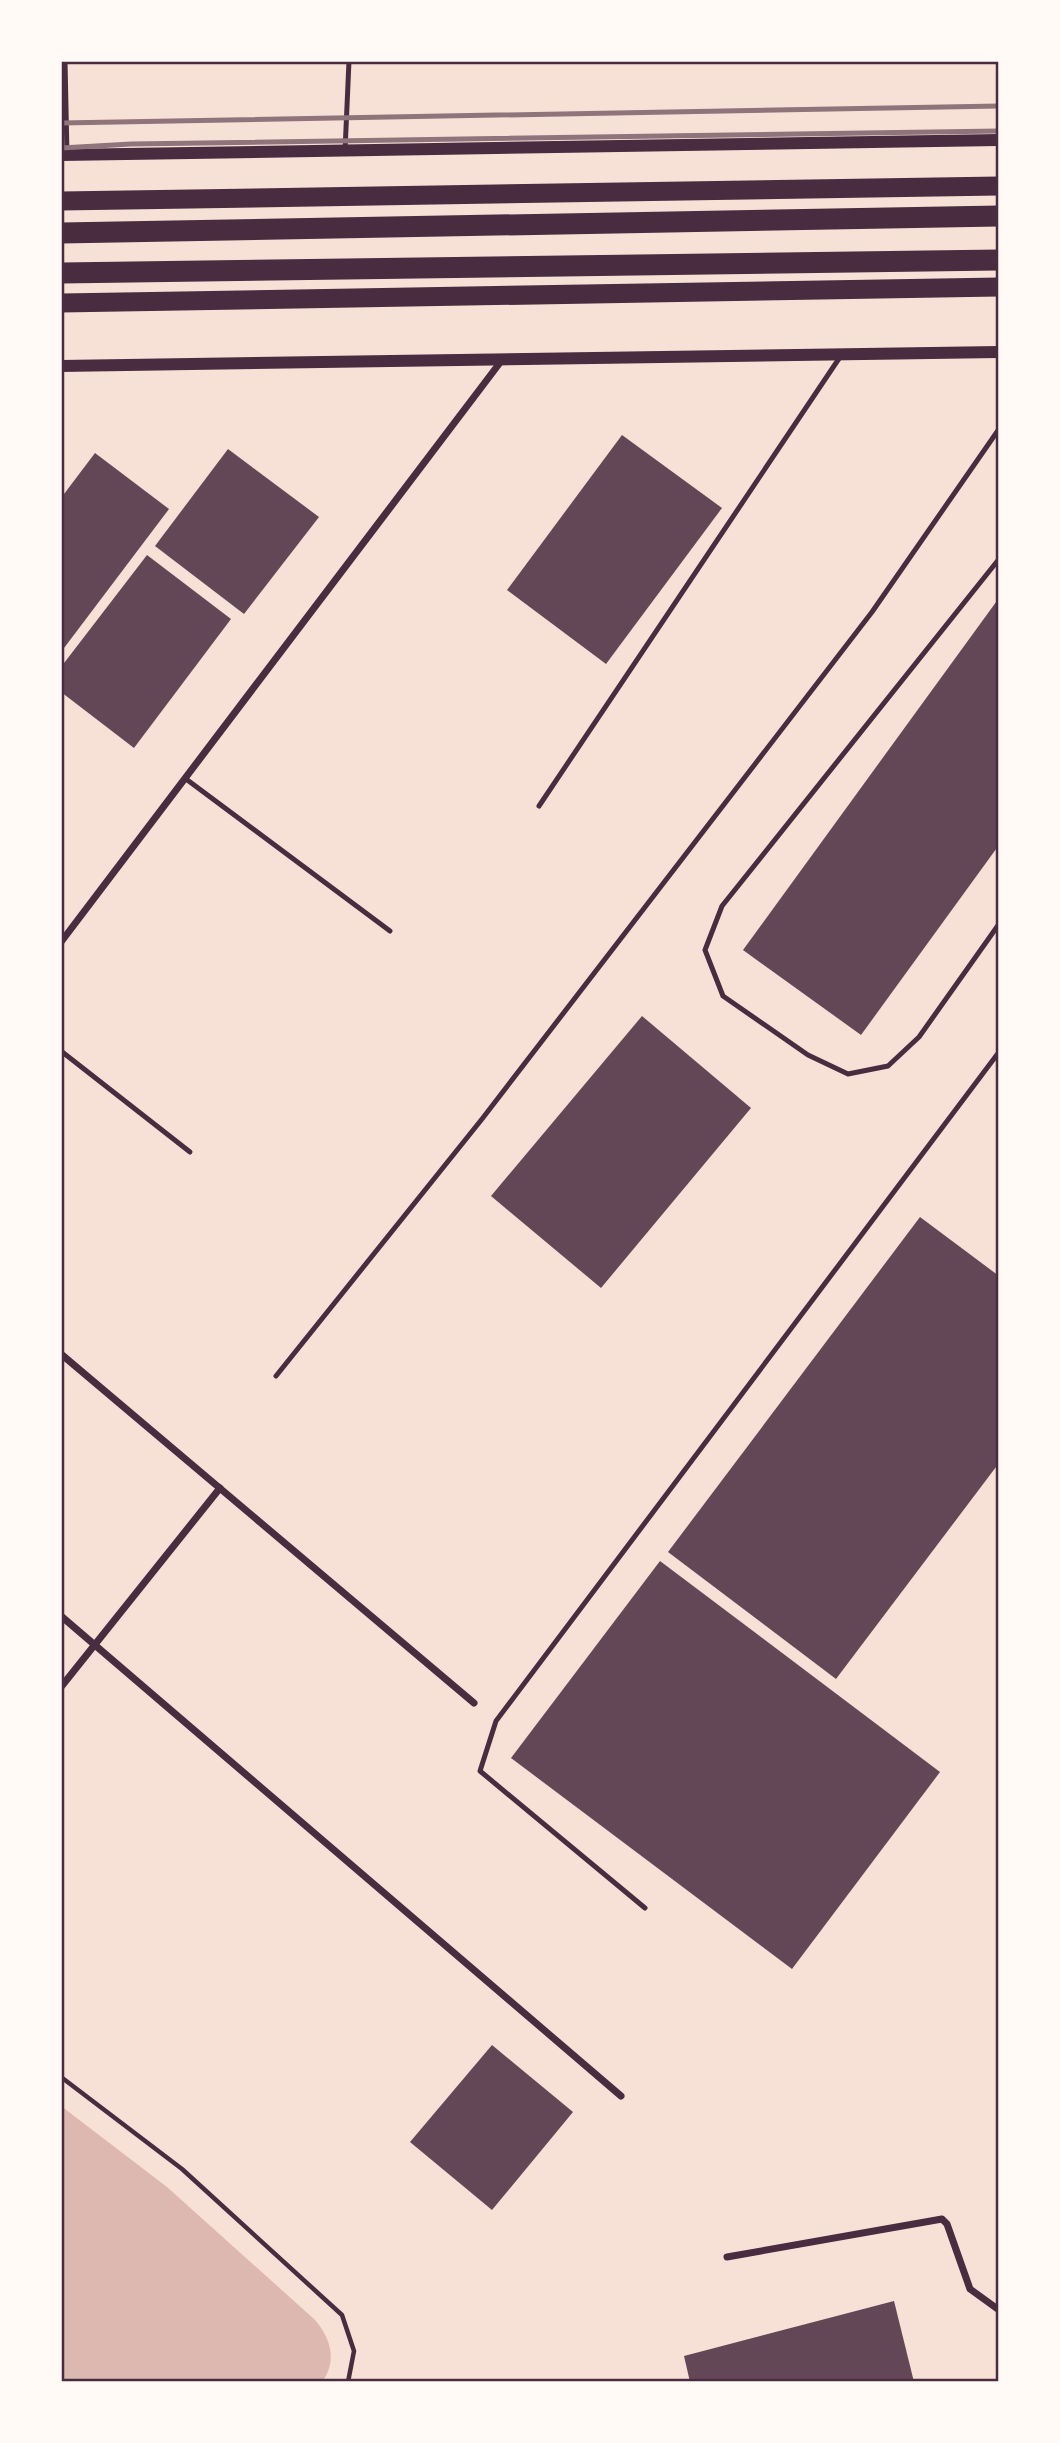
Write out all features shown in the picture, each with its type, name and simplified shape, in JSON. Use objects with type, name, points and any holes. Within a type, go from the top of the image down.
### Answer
[{"type":"highway","points":[[61,201],[999,186]]},
{"type":"highway","points":[[61,233],[999,216]]},
{"type":"highway","points":[[61,273],[999,260]]},
{"type":"highway","points":[[61,303],[999,287]]},
{"type":"street","points":[[63,153],[999,140]]},
{"type":"street","points":[[61,366],[999,352]]},
{"type":"street","points":[[61,942],[502,359]]},
{"type":"street","points":[[61,1354],[474,1703]]},
{"type":"street","points":[[61,1687],[96,1647],[220,1488]]},
{"type":"street","points":[[61,1616],[621,2095]]},
{"type":"street","points":[[727,2257],[942,2219],[947,2224],[970,2289],[999,2310]]},
{"type":"lane","points":[[63,153],[65,61]]},
{"type":"lane","points":[[345,151],[349,61]]},
{"type":"lane","points":[[539,807],[841,354]]},
{"type":"lane","points":[[276,1376],[482,1119],[855,634],[999,429]]},
{"type":"lane","points":[[999,558],[722,906],[705,950],[723,996],[807,1055],[848,1074],[888,1066],[919,1037],[999,924]]},
{"type":"lane","points":[[186,779],[390,932]]},
{"type":"lane","points":[[61,1051],[190,1152]]},
{"type":"lane","points":[[645,1908],[480,1771],[496,1721],[999,1052]]},
{"type":"path","points":[[61,2077],[182,2169],[342,2315],[354,2351],[348,2382]]},
{"type":"shaded area","points":[[61,2106],[167,2187],[314,2319],[324,2333],[330,2349],[330,2366],[322,2382],[61,2382]]},
{"type":"building","points":[[622,435],[722,508],[606,664],[507,590]]},
{"type":"building","points":[[228,449],[319,517],[244,614],[155,546]]},
{"type":"building","points":[[95,453],[169,509],[61,652],[61,498]]},
{"type":"building","points":[[147,555],[231,619],[134,748],[61,692],[61,667]]},
{"type":"building","points":[[999,598],[999,845],[861,1035],[743,950]]},
{"type":"building","points":[[642,1016],[751,1108],[601,1288],[491,1196]]},
{"type":"building","points":[[920,1217],[999,1276],[999,1463],[836,1679],[668,1552]]},
{"type":"building","points":[[660,1561],[940,1772],[792,1969],[511,1758]]},
{"type":"building","points":[[492,2045],[573,2112],[492,2210],[410,2142]]},
{"type":"building","points":[[894,2301],[914,2382],[690,2382],[684,2356]]},
{"type":"railway","points":[[61,123],[999,106]]},
{"type":"railway","points":[[61,148],[131,144],[999,131]]}]
